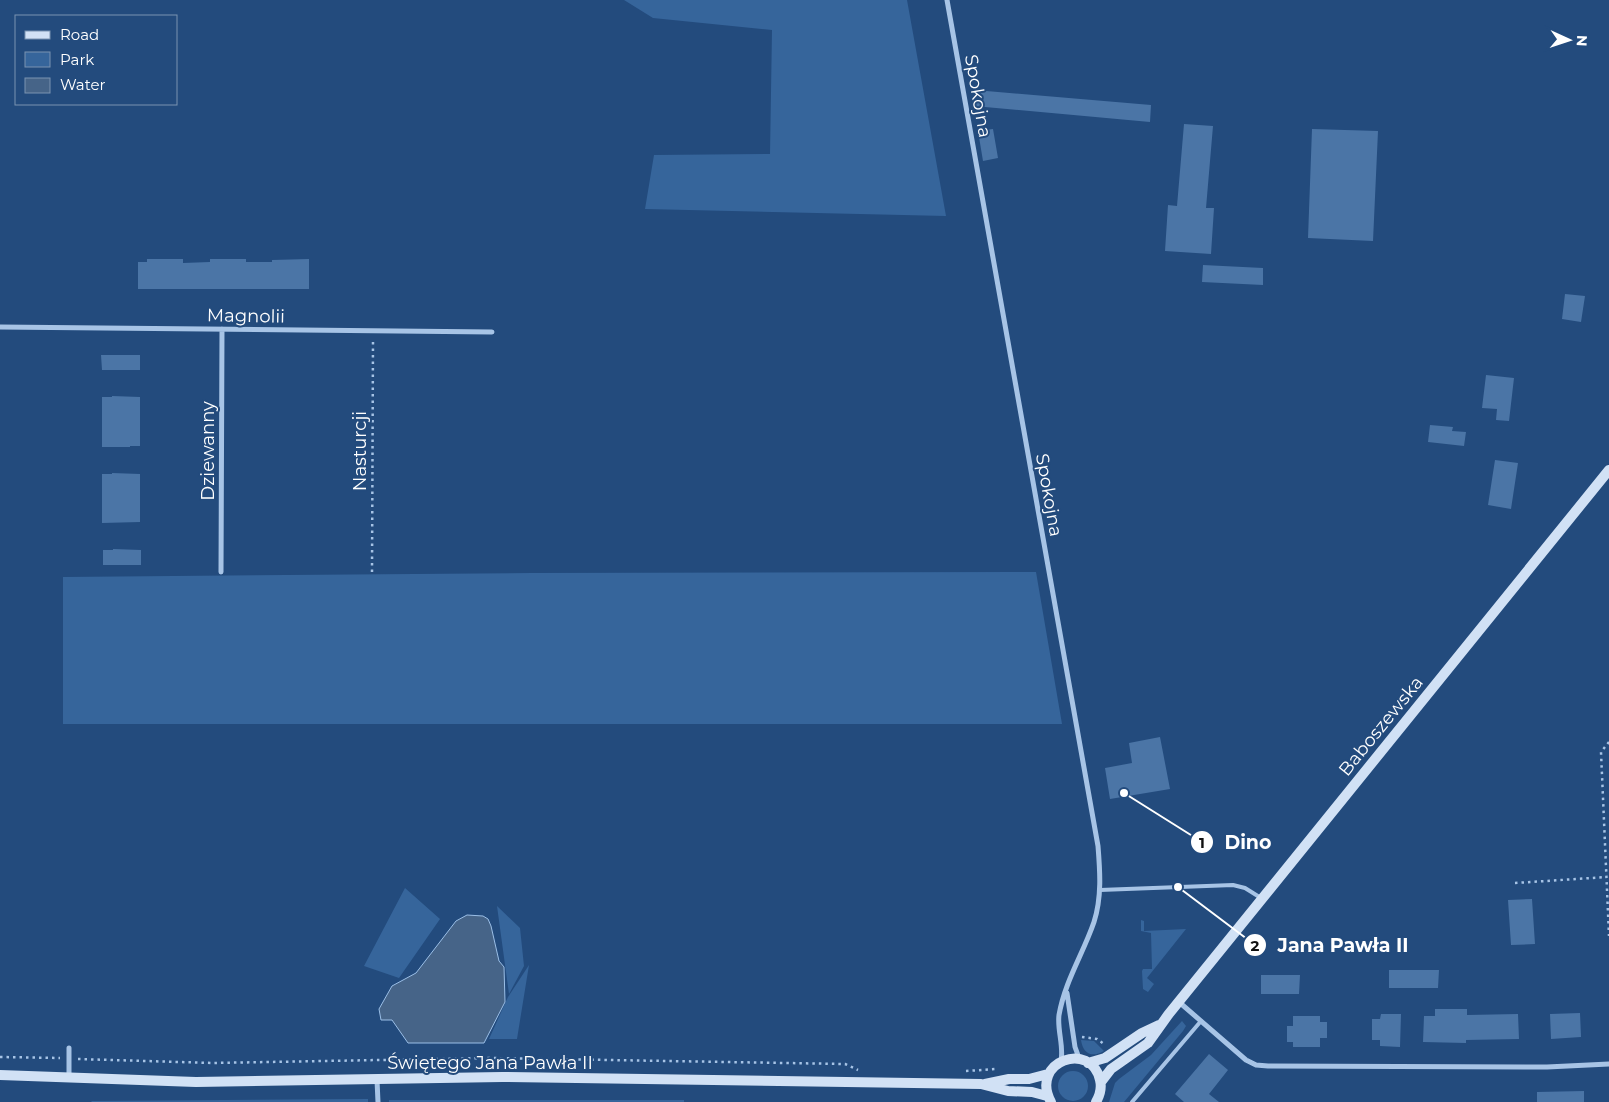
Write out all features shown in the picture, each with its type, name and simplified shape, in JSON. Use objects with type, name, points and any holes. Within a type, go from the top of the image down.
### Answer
[{"type":"street","name":"Spokojna","points":[[947,0],[1098,846],[1100,890],[1094,921],[1070,976],[1059,1017],[1062,1047],[1061,1061]]},
{"type":"street","name":"Magnolii","points":[[0,327],[492,332]]},
{"type":"street","name":"Dziewanny","points":[[222,329],[222,572]]},
{"type":"street","name":"Baboszewska","points":[[1101,1082],[1112,1069],[1148,1043],[1160,1025],[1609,470]]},
{"type":"street","name":"Spokojna","points":[[1066,990],[1074,1038],[1084,1061]]},
{"type":"street","points":[[1179,1002],[1246,1060],[1256,1065],[1547,1067],[1609,1064]]},
{"type":"street","name":"Baboszewska","points":[[1061,1061],[1072,1058],[1084,1061],[1098,1061],[1142,1033],[1160,1025]]},
{"type":"street","points":[[69,1048],[69,1078]]},
{"type":"street","points":[[1049,1099],[1046,1081],[1048,1074],[1061,1061]]},
{"type":"street","points":[[1084,1061],[1099,1074],[1101,1090],[1096,1102]]},
{"type":"street","name":"Świętego Jana Pawła II","points":[[0,1075],[196,1082],[510,1077],[981,1084],[1009,1079],[1037,1078],[1048,1074]]},
{"type":"street","points":[[376,1080],[378,1102]]},
{"type":"street","name":"Świętego Jana Pawła II","points":[[981,1084],[1008,1091],[1032,1092],[1049,1099]]},
{"type":"lane","points":[[1100,890],[1233,885],[1246,888],[1262,899]]},
{"type":"lane","points":[[1132,1102],[1201,1021]]},
{"type":"path","name":"Nasturcji","points":[[372,572],[373,331]]},
{"type":"path","points":[[1609,742],[1601,752],[1609,936]]},
{"type":"path","points":[[1515,883],[1606,877]]},
{"type":"path","points":[[1074,1038],[1085,1036],[1097,1039],[1103,1043],[1110,1055]]},
{"type":"path","points":[[0,1057],[213,1063],[490,1058],[845,1064],[858,1070]]},
{"type":"path","points":[[963,1071],[1002,1068]]},
{"type":"green space","points":[[624,0],[907,0],[946,216],[645,209],[654,155],[770,154],[772,30],[653,18]]},
{"type":"green space","points":[[1036,572],[1062,724],[63,724],[63,577],[532,573]]},
{"type":"green space","points":[[405,888],[440,919],[399,978],[364,966]]},
{"type":"green space","points":[[497,906],[520,928],[524,966],[509,994]]},
{"type":"green space","points":[[1141,920],[1144,921],[1144,931],[1186,929],[1147,978],[1154,984],[1148,992],[1143,989],[1142,971],[1143,969],[1152,969],[1151,933],[1141,931]]},
{"type":"green space","points":[[529,965],[517,1039],[489,1039],[508,997]]},
{"type":"green space","points":[[1182,1021],[1186,1026],[1183,1031],[1124,1102],[1109,1102],[1115,1083],[1151,1055]]},
{"type":"green space","points":[[1081,1040],[1094,1041],[1104,1051],[1096,1054],[1089,1053],[1084,1049]]},
{"type":"green space","points":[[1073,1071],[1084,1075],[1088,1086],[1084,1097],[1073,1101],[1062,1097],[1058,1086],[1062,1075]]},
{"type":"green space","points":[[368,1099],[368,1102],[91,1102],[92,1101]]},
{"type":"green space","points":[[389,1100],[684,1100],[684,1102],[389,1102]]},
{"type":"water","points":[[467,915],[483,916],[488,919],[499,961],[504,967],[505,1002],[484,1043],[408,1043],[392,1020],[381,1020],[379,1009],[392,986],[416,973],[456,921]]},
{"type":"building","points":[[975,90],[1151,105],[1150,122],[974,106]]},
{"type":"building","points":[[1184,124],[1213,126],[1206,208],[1214,208],[1211,254],[1165,251],[1168,205],[1177,206]]},
{"type":"building","points":[[993,129],[998,158],[983,161],[978,131]]},
{"type":"building","points":[[1312,129],[1378,131],[1373,241],[1308,238]]},
{"type":"building","points":[[147,259],[183,259],[183,263],[210,262],[210,259],[246,259],[246,262],[272,262],[272,260],[309,259],[309,289],[138,289],[138,262],[147,262]]},
{"type":"building","points":[[1203,265],[1263,268],[1263,285],[1202,282]]},
{"type":"building","points":[[1565,294],[1585,296],[1581,322],[1562,319]]},
{"type":"building","points":[[101,355],[140,355],[140,370],[102,370]]},
{"type":"building","points":[[1486,375],[1514,378],[1509,421],[1496,420],[1497,409],[1482,408]]},
{"type":"building","points":[[102,397],[140,397],[140,446],[102,447]]},
{"type":"building","points":[[1430,425],[1453,427],[1452,431],[1466,432],[1464,446],[1428,442]]},
{"type":"building","points":[[1495,460],[1518,463],[1511,509],[1488,505]]},
{"type":"building","points":[[102,474],[140,474],[140,522],[102,523]]},
{"type":"building","points":[[103,550],[141,550],[141,565],[103,565]]},
{"type":"building","points":[[1160,737],[1170,789],[1110,799],[1105,768],[1132,763],[1129,743]]},
{"type":"building","points":[[1532,899],[1535,944],[1511,945],[1508,900]]},
{"type":"building","points":[[1389,970],[1439,970],[1438,988],[1389,988]]},
{"type":"building","points":[[1261,975],[1300,975],[1299,994],[1261,994]]},
{"type":"building","points":[[1435,1009],[1467,1009],[1467,1015],[1518,1014],[1519,1039],[1466,1040],[1466,1043],[1423,1042],[1424,1016],[1435,1016]]},
{"type":"building","points":[[1580,1013],[1581,1037],[1551,1039],[1550,1014]]},
{"type":"building","points":[[1381,1014],[1401,1014],[1400,1047],[1380,1046],[1380,1040],[1372,1040],[1372,1019],[1380,1019]]},
{"type":"building","points":[[1293,1016],[1320,1016],[1320,1022],[1327,1022],[1327,1038],[1320,1038],[1320,1047],[1293,1047],[1293,1042],[1287,1042],[1287,1026],[1293,1026]]},
{"type":"building","points":[[1209,1054],[1228,1070],[1209,1094],[1219,1102],[1184,1102],[1175,1094]]},
{"type":"building","points":[[1584,1091],[1584,1102],[1537,1102],[1537,1092]]},
{"type":"place","name":"Dino","points":[[1124,793]]},
{"type":"place","name":"Jana Pawła II","points":[[1178,887]]}]
